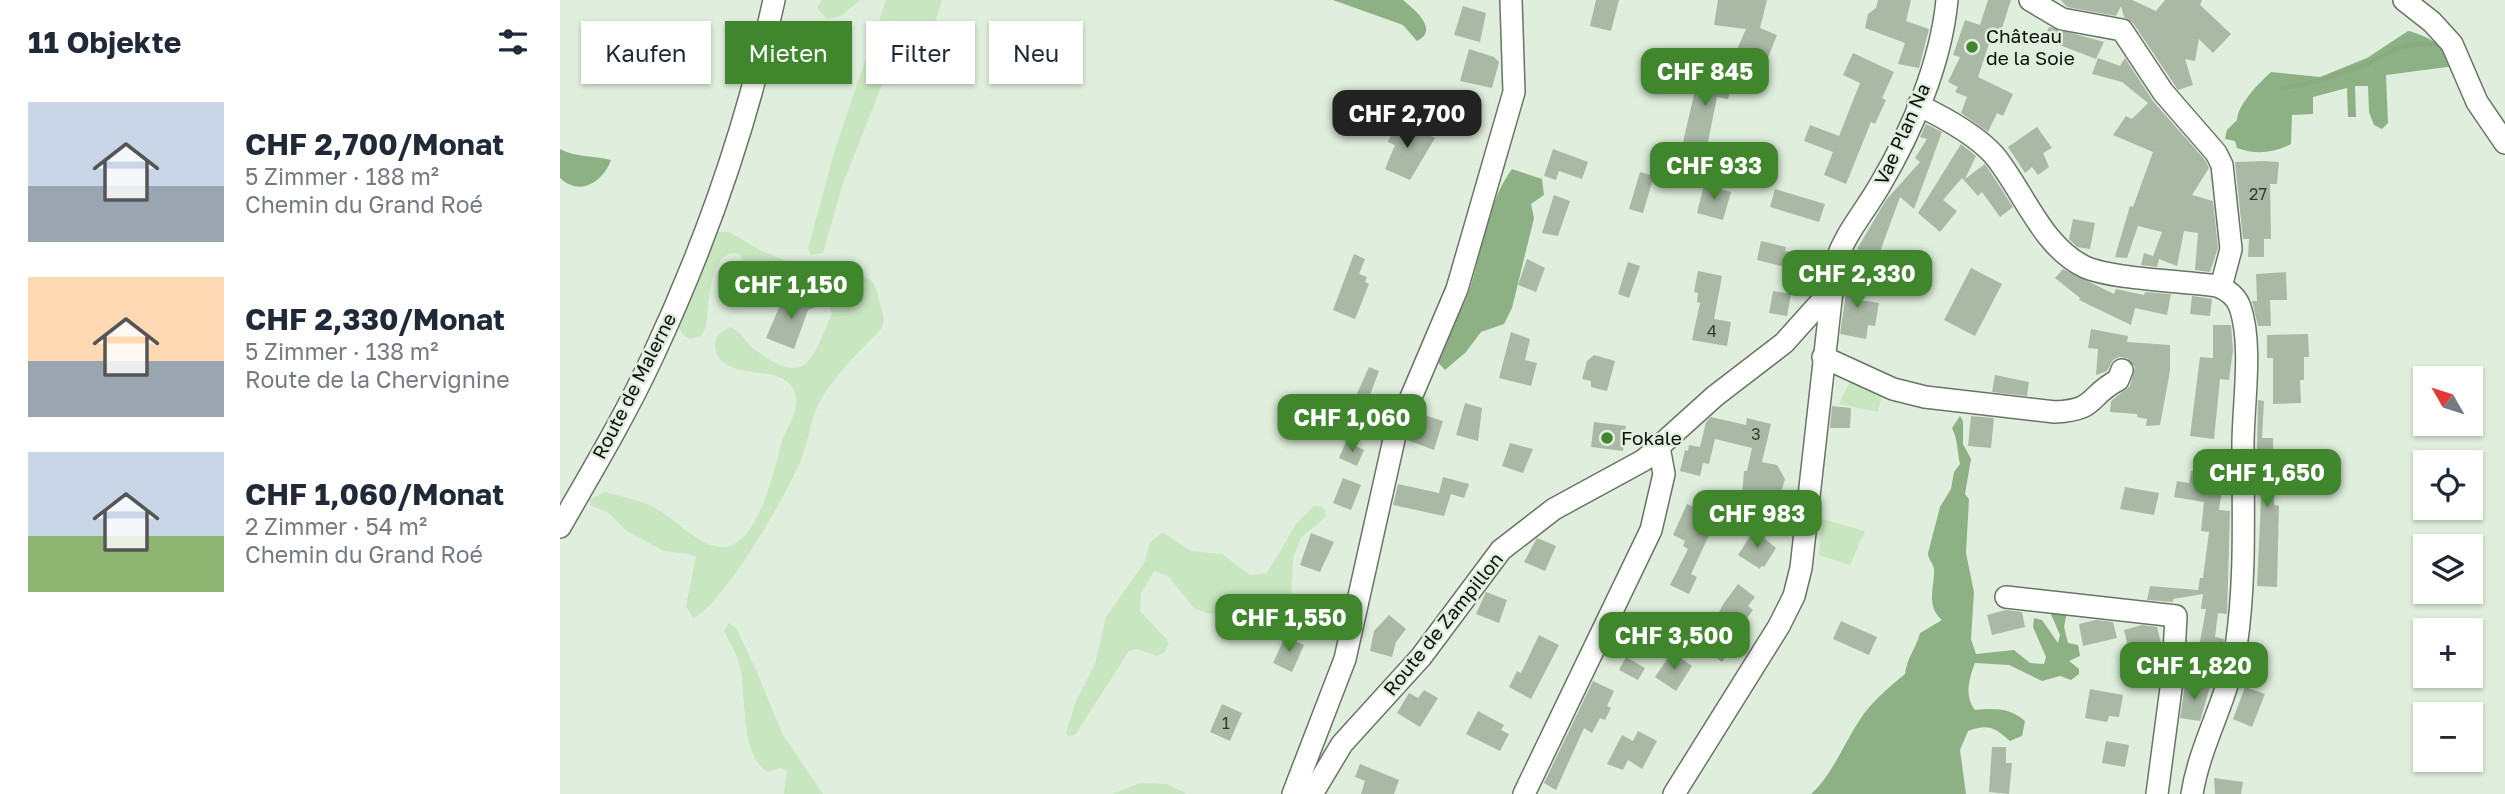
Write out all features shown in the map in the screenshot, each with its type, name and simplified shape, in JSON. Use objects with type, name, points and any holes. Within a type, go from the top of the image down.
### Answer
[{"type":"street","name":"Route de Malerne","points":[[560,527],[651,359],[685,281],[761,63],[774,0]]},
{"type":"street","points":[[1293,794],[1345,659],[1395,435],[1457,289],[1514,92],[1511,0]]},
{"type":"street","name":"Vae Plan Na","points":[[1674,794],[1779,626],[1794,596],[1801,568],[1833,272],[1842,242],[1888,172],[1918,105],[1943,36],[1947,0]]},
{"type":"street","points":[[2029,0],[2062,19],[2121,29],[2163,92],[2216,153],[2222,164],[2231,249],[2221,287]]},
{"type":"street","points":[[2404,0],[2432,22],[2452,44],[2477,102],[2505,143]]},
{"type":"street","points":[[1918,105],[1987,149],[2058,246],[2074,261],[2107,273],[2221,287],[2238,303],[2245,339],[2243,537],[2233,663],[2192,794]]},
{"type":"street","name":"Route de Zampillon","points":[[1312,794],[1342,744],[1420,657],[1501,550],[1554,509],[1628,471],[1715,396],[1784,343],[1821,303],[1829,301]]},
{"type":"street","points":[[1823,357],[1893,389],[1925,397],[2055,412],[2074,411],[2090,405],[2109,384],[2118,380],[2122,370]]},
{"type":"street","points":[[1524,794],[1651,530],[1664,474],[1659,447]]},
{"type":"street","points":[[2006,597],[2176,616],[2173,673],[2157,794]]},
{"type":"street","points":[[2173,673],[2233,663]]},
{"type":"green space","points":[[822,0],[860,0],[841,16],[827,19],[817,8]]},
{"type":"green space","points":[[886,0],[942,0],[936,21],[879,21]]},
{"type":"green space","points":[[1333,0],[1403,0],[1423,20],[1426,31],[1417,41],[1403,25]]},
{"type":"green space","points":[[2408,31],[2436,43],[2452,59],[2455,66],[2386,75],[2388,123],[2382,129],[2374,125],[2369,112],[2368,86],[2355,86],[2356,117],[2348,117],[2347,88],[2313,97],[2313,114],[2292,115],[2291,144],[2284,147],[2251,152],[2237,148],[2235,141],[2225,139],[2227,130],[2237,120],[2245,101],[2271,72],[2320,77],[2367,58]]},
{"type":"green space","points":[[866,58],[866,84],[882,84],[842,186],[823,253],[811,255],[808,249],[836,146]]},
{"type":"green space","points":[[560,149],[572,154],[611,160],[597,180],[583,186],[575,186],[560,178]]},
{"type":"green space","points":[[1512,169],[1542,179],[1544,195],[1531,204],[1534,218],[1512,308],[1504,324],[1481,332],[1466,352],[1445,370],[1433,357],[1466,300],[1496,197]]},
{"type":"green space","points":[[718,232],[729,232],[762,251],[828,278],[865,277],[873,282],[884,319],[882,328],[842,370],[822,398],[815,411],[796,470],[755,544],[721,592],[706,609],[693,618],[686,606],[696,557],[664,551],[625,530],[609,513],[590,505],[590,499],[605,492],[647,505],[667,515],[699,540],[714,546],[729,546],[741,539],[761,510],[781,444],[795,410],[796,396],[792,386],[781,378],[741,370],[723,362],[718,356],[716,339],[730,327],[772,361],[797,368],[812,356],[832,314],[821,292],[814,287],[797,283],[766,288],[751,278],[740,254],[729,254],[716,268],[706,327],[701,336],[690,339],[683,335],[678,325],[711,237]]},
{"type":"green space","points":[[1850,381],[1883,392],[1878,412],[1839,404]]},
{"type":"green space","points":[[1960,416],[1963,421],[1963,444],[1971,459],[1965,494],[1969,499],[1966,553],[1974,592],[1971,639],[1976,654],[2014,650],[2030,663],[2044,664],[2046,657],[2033,627],[2034,618],[2042,620],[2058,643],[2060,635],[2050,612],[2067,612],[2064,627],[2068,643],[2078,645],[2080,656],[2069,661],[2079,669],[2079,674],[2071,680],[2060,676],[2042,681],[2009,665],[1975,663],[1969,681],[1969,693],[1975,710],[2002,710],[2025,721],[2022,736],[2010,741],[1990,728],[1968,731],[1960,750],[1966,794],[1811,794],[1832,768],[1864,714],[1905,674],[1920,633],[1942,620],[1932,602],[1934,569],[1928,553],[1940,507],[1951,489],[1954,472],[1960,464],[1952,428]]},
{"type":"green space","points":[[1314,506],[1325,510],[1326,517],[1301,538],[1293,558],[1291,598],[1306,619],[1305,626],[1295,631],[1272,632],[1249,615],[1206,613],[1194,608],[1168,576],[1154,571],[1141,594],[1140,611],[1169,642],[1165,652],[1157,656],[1137,649],[1129,651],[1075,735],[1068,736],[1066,733],[1076,701],[1095,664],[1106,617],[1144,563],[1150,543],[1162,532],[1191,551],[1222,554],[1250,575],[1267,573],[1296,524]]},
{"type":"green space","points":[[1822,519],[1865,531],[1850,565],[1819,555]]},
{"type":"green space","points":[[729,623],[736,628],[783,735],[823,794],[784,794],[787,771],[780,768],[768,772],[752,753],[740,667],[724,631]]},
{"type":"green space","points":[[1140,783],[1167,784],[1187,794],[1112,794]]},
{"type":"building","points":[[1596,0],[1619,0],[1611,31],[1590,26]]},
{"type":"building","points":[[1718,0],[1767,0],[1760,28],[1777,35],[1765,65],[1740,67],[1738,47],[1746,29],[1714,25]]},
{"type":"building","points":[[1878,0],[1911,0],[1906,21],[1929,29],[1919,68],[1898,64],[1905,43],[1865,28],[1868,14],[1876,8]]},
{"type":"building","points":[[1988,0],[2011,0],[2001,31],[1994,29],[1978,77],[2013,94],[2003,116],[1997,113],[1988,132],[1961,113],[1967,97],[1955,92],[1958,87],[1948,82],[1960,57],[1953,55],[1965,20],[1980,25]]},
{"type":"building","points":[[2061,0],[2132,0],[2156,11],[2165,0],[2202,0],[2200,5],[2231,34],[2213,53],[2199,39],[2195,61],[2185,59],[2193,85],[2178,90],[2133,23],[2124,17],[2121,6],[2116,16],[2067,7]]},
{"type":"building","points":[[1463,6],[1486,13],[1480,42],[1454,35]]},
{"type":"building","points":[[2049,27],[2104,42],[2096,59],[2044,39]]},
{"type":"building","points":[[1469,49],[1494,57],[1499,62],[1492,88],[1460,81]]},
{"type":"building","points":[[1853,53],[1894,72],[1882,98],[1886,100],[1875,124],[1871,122],[1846,184],[1824,175],[1833,152],[1804,141],[1810,125],[1839,136],[1860,83],[1843,75]]},
{"type":"building","points":[[2098,58],[2120,66],[2125,58],[2153,101],[2205,160],[2209,168],[2192,195],[2213,201],[2218,248],[2210,272],[2195,270],[2198,233],[2184,231],[2177,266],[2159,259],[2157,267],[2141,265],[2144,253],[2153,256],[2162,232],[2138,226],[2127,258],[2115,257],[2130,206],[2133,207],[2153,152],[2113,135],[2126,116],[2132,119],[2148,103],[2122,82],[2092,74]]},
{"type":"building","points":[[1701,64],[1734,73],[1728,99],[1717,97],[1705,157],[1681,151]]},
{"type":"building","points":[[1396,121],[1435,138],[1410,180],[1385,169],[1395,145],[1388,142]]},
{"type":"building","points":[[1926,124],[1942,132],[1914,209],[1900,197],[1878,257],[1857,249],[1886,200],[1920,162],[1915,158],[1927,139],[1920,137]]},
{"type":"building","points":[[2037,127],[2052,148],[2043,153],[2049,167],[2038,175],[2032,167],[2025,173],[2008,147]]},
{"type":"building","points":[[1961,144],[1976,156],[1965,179],[1985,164],[2013,207],[2000,217],[1982,192],[1978,196],[1962,178],[1943,200],[1957,211],[1940,232],[1918,213]]},
{"type":"building","points":[[1553,149],[1588,162],[1582,179],[1559,171],[1556,180],[1544,176]]},
{"type":"building","points":[[2235,162],[2279,162],[2277,184],[2270,184],[2271,239],[2264,239],[2264,257],[2248,257],[2249,239],[2243,239]]},
{"type":"building","points":[[1640,172],[1654,176],[1643,213],[1629,209]]},
{"type":"building","points":[[1704,185],[1731,192],[1723,220],[1697,213]]},
{"type":"building","points":[[1775,189],[1825,204],[1819,222],[1770,207]]},
{"type":"building","points":[[1554,195],[1570,201],[1558,236],[1542,233]]},
{"type":"building","points":[[2073,219],[2095,223],[2090,249],[2077,247],[2069,239]]},
{"type":"building","points":[[1761,241],[1786,247],[1785,251],[1818,257],[1813,282],[1787,277],[1789,268],[1757,260]]},
{"type":"building","points":[[1354,254],[1365,259],[1359,274],[1367,277],[1365,282],[1369,284],[1355,319],[1333,310]]},
{"type":"building","points":[[1527,259],[1545,268],[1536,292],[1518,285]]},
{"type":"building","points":[[1628,262],[1640,266],[1629,298],[1618,294]]},
{"type":"building","points":[[1971,268],[2002,284],[1975,336],[1944,320]]},
{"type":"building","points":[[2063,269],[2114,294],[2116,289],[2144,295],[2145,292],[2171,294],[2167,315],[2135,308],[2131,325],[2079,300],[2080,298],[2055,278]]},
{"type":"building","points":[[1698,271],[1722,276],[1714,319],[1731,322],[1727,346],[1692,340],[1700,303],[1697,302],[1698,293],[1694,292]]},
{"type":"building","points":[[1849,272],[1864,275],[1860,300],[1879,303],[1875,326],[1868,325],[1866,339],[1840,334]]},
{"type":"building","points":[[2286,272],[2287,300],[2270,300],[2271,326],[2258,326],[2252,301],[2257,301],[2256,274]]},
{"type":"building","points":[[1773,291],[1791,294],[1787,316],[1769,313]]},
{"type":"building","points":[[812,292],[821,305],[808,310],[794,349],[766,338],[781,303],[793,308],[797,300]]},
{"type":"building","points":[[2192,296],[2212,299],[2210,316],[2190,314]]},
{"type":"building","points":[[2213,325],[2231,325],[2233,350],[2229,380],[2220,379],[2214,439],[2190,436],[2200,357],[2213,358]]},
{"type":"building","points":[[2091,329],[2128,336],[2127,342],[2170,345],[2170,371],[2160,425],[2146,426],[2147,419],[2137,417],[2137,414],[2110,412],[2111,401],[2130,386],[2135,367],[2127,358],[2119,357],[2113,360],[2107,371],[2096,375],[2098,349],[2088,348]]},
{"type":"building","points":[[1511,332],[1530,339],[1525,360],[1537,363],[1531,386],[1499,378]]},
{"type":"building","points":[[2308,334],[2309,357],[2304,357],[2304,380],[2300,380],[2301,403],[2273,404],[2273,358],[2267,358],[2267,335]]},
{"type":"building","points":[[1594,355],[1615,361],[1607,391],[1591,387],[1591,381],[1582,379],[1587,361]]},
{"type":"building","points":[[1369,367],[1379,371],[1370,395],[1375,397],[1369,413],[1351,407]]},
{"type":"building","points":[[1995,375],[2029,382],[2027,396],[1992,392]]},
{"type":"building","points":[[2258,400],[2264,401],[2262,438],[2273,438],[2274,505],[2279,506],[2277,587],[2257,586],[2261,500],[2261,494],[2256,494]]},
{"type":"building","points":[[1465,403],[1482,408],[1478,441],[1456,435]]},
{"type":"building","points":[[1832,406],[1851,408],[1850,428],[1830,428]]},
{"type":"building","points":[[1421,414],[1443,421],[1434,450],[1407,440],[1412,429],[1417,430]]},
{"type":"building","points":[[1971,416],[1994,418],[1991,448],[1968,446]]},
{"type":"building","points":[[1711,417],[1746,425],[1747,418],[1771,424],[1762,462],[1777,465],[1785,479],[1780,496],[1770,503],[1742,496],[1744,471],[1747,471],[1752,448],[1715,439],[1709,464],[1703,463],[1700,476],[1680,471],[1685,450],[1688,451],[1689,445],[1700,447],[1706,422]]},
{"type":"building","points":[[1594,422],[1626,426],[1623,451],[1591,447]]},
{"type":"building","points":[[1346,442],[1364,450],[1357,466],[1339,458]]},
{"type":"building","points":[[1510,443],[1533,449],[1523,473],[1502,466]]},
{"type":"building","points":[[2191,471],[2224,475],[2219,510],[2230,511],[2227,614],[2218,613],[2215,637],[2224,639],[2222,651],[2199,647],[2206,609],[2201,609],[2203,594],[2173,599],[2173,602],[2147,600],[2150,586],[2198,590],[2200,578],[2203,578],[2209,532],[2201,531],[2204,502],[2174,497],[2177,481],[2189,483]]},
{"type":"building","points":[[1443,477],[1469,484],[1464,498],[1451,494],[1444,516],[1393,505],[1398,484],[1439,493]]},
{"type":"building","points":[[1343,478],[1361,485],[1351,510],[1333,503]]},
{"type":"building","points":[[2125,487],[2159,493],[2154,515],[2120,509]]},
{"type":"building","points":[[1687,504],[1717,518],[1691,574],[1697,577],[1689,594],[1670,585],[1688,549],[1683,546],[1685,541],[1673,535]]},
{"type":"building","points":[[1754,530],[1776,548],[1760,569],[1738,555]]},
{"type":"building","points":[[1311,533],[1334,542],[1320,572],[1300,565]]},
{"type":"building","points":[[1537,538],[1556,546],[1545,571],[1524,562]]},
{"type":"building","points":[[1738,584],[1755,597],[1748,606],[1753,610],[1730,641],[1735,645],[1722,662],[1699,645],[1722,614],[1719,612]]},
{"type":"building","points":[[1486,592],[1507,600],[1499,623],[1476,614]]},
{"type":"building","points":[[2006,610],[2022,612],[2025,627],[1992,635],[1987,615]]},
{"type":"building","points":[[1389,615],[1406,629],[1396,642],[1392,657],[1370,651],[1374,631]]},
{"type":"building","points":[[2096,620],[2113,622],[2117,638],[2083,646],[2079,624]]},
{"type":"building","points":[[1841,621],[1877,637],[1869,655],[1833,639]]},
{"type":"building","points":[[2142,625],[2157,627],[2161,643],[2129,651],[2124,630]]},
{"type":"building","points":[[1539,635],[1559,645],[1531,699],[1509,687],[1517,671],[1521,673]]},
{"type":"building","points":[[1285,637],[1304,645],[1292,672],[1273,663]]},
{"type":"building","points":[[1672,652],[1692,666],[1676,691],[1655,677]]},
{"type":"building","points":[[1626,657],[1645,668],[1638,680],[1619,670]]},
{"type":"building","points":[[1593,681],[1614,691],[1607,706],[1611,708],[1605,720],[1600,718],[1592,733],[1584,728],[1556,790],[1544,783]]},
{"type":"building","points":[[2185,684],[2210,687],[2200,721],[2180,718]]},
{"type":"building","points":[[2245,687],[2265,694],[2252,727],[2233,719]]},
{"type":"building","points":[[2090,689],[2123,695],[2119,717],[2109,716],[2107,722],[2085,718]]},
{"type":"building","points":[[1424,690],[1438,698],[1420,727],[1397,713],[1409,693],[1418,698]]},
{"type":"building","points":[[1222,704],[1242,713],[1230,741],[1210,732]]},
{"type":"building","points":[[1478,711],[1504,725],[1501,730],[1509,734],[1500,751],[1466,734]]},
{"type":"building","points":[[1638,731],[1657,741],[1642,769],[1628,760],[1623,770],[1607,764],[1622,735],[1633,741]]},
{"type":"building","points":[[2106,741],[2129,745],[2125,767],[2102,763]]},
{"type":"building","points":[[1992,747],[2006,747],[2006,763],[2012,763],[2009,794],[1989,792]]},
{"type":"building","points":[[1360,764],[1399,780],[1394,794],[1361,794],[1365,781],[1355,777]]},
{"type":"building","points":[[2214,778],[2243,782],[2241,794],[2215,794]]},
{"type":"waterway","points":[[2284,88],[2327,78],[2365,65],[2403,46],[2442,45]]},
{"type":"place","name":"Château de la Soie","points":[[1972,47]]},
{"type":"place","name":"Fokale","points":[[1607,438]]}]
